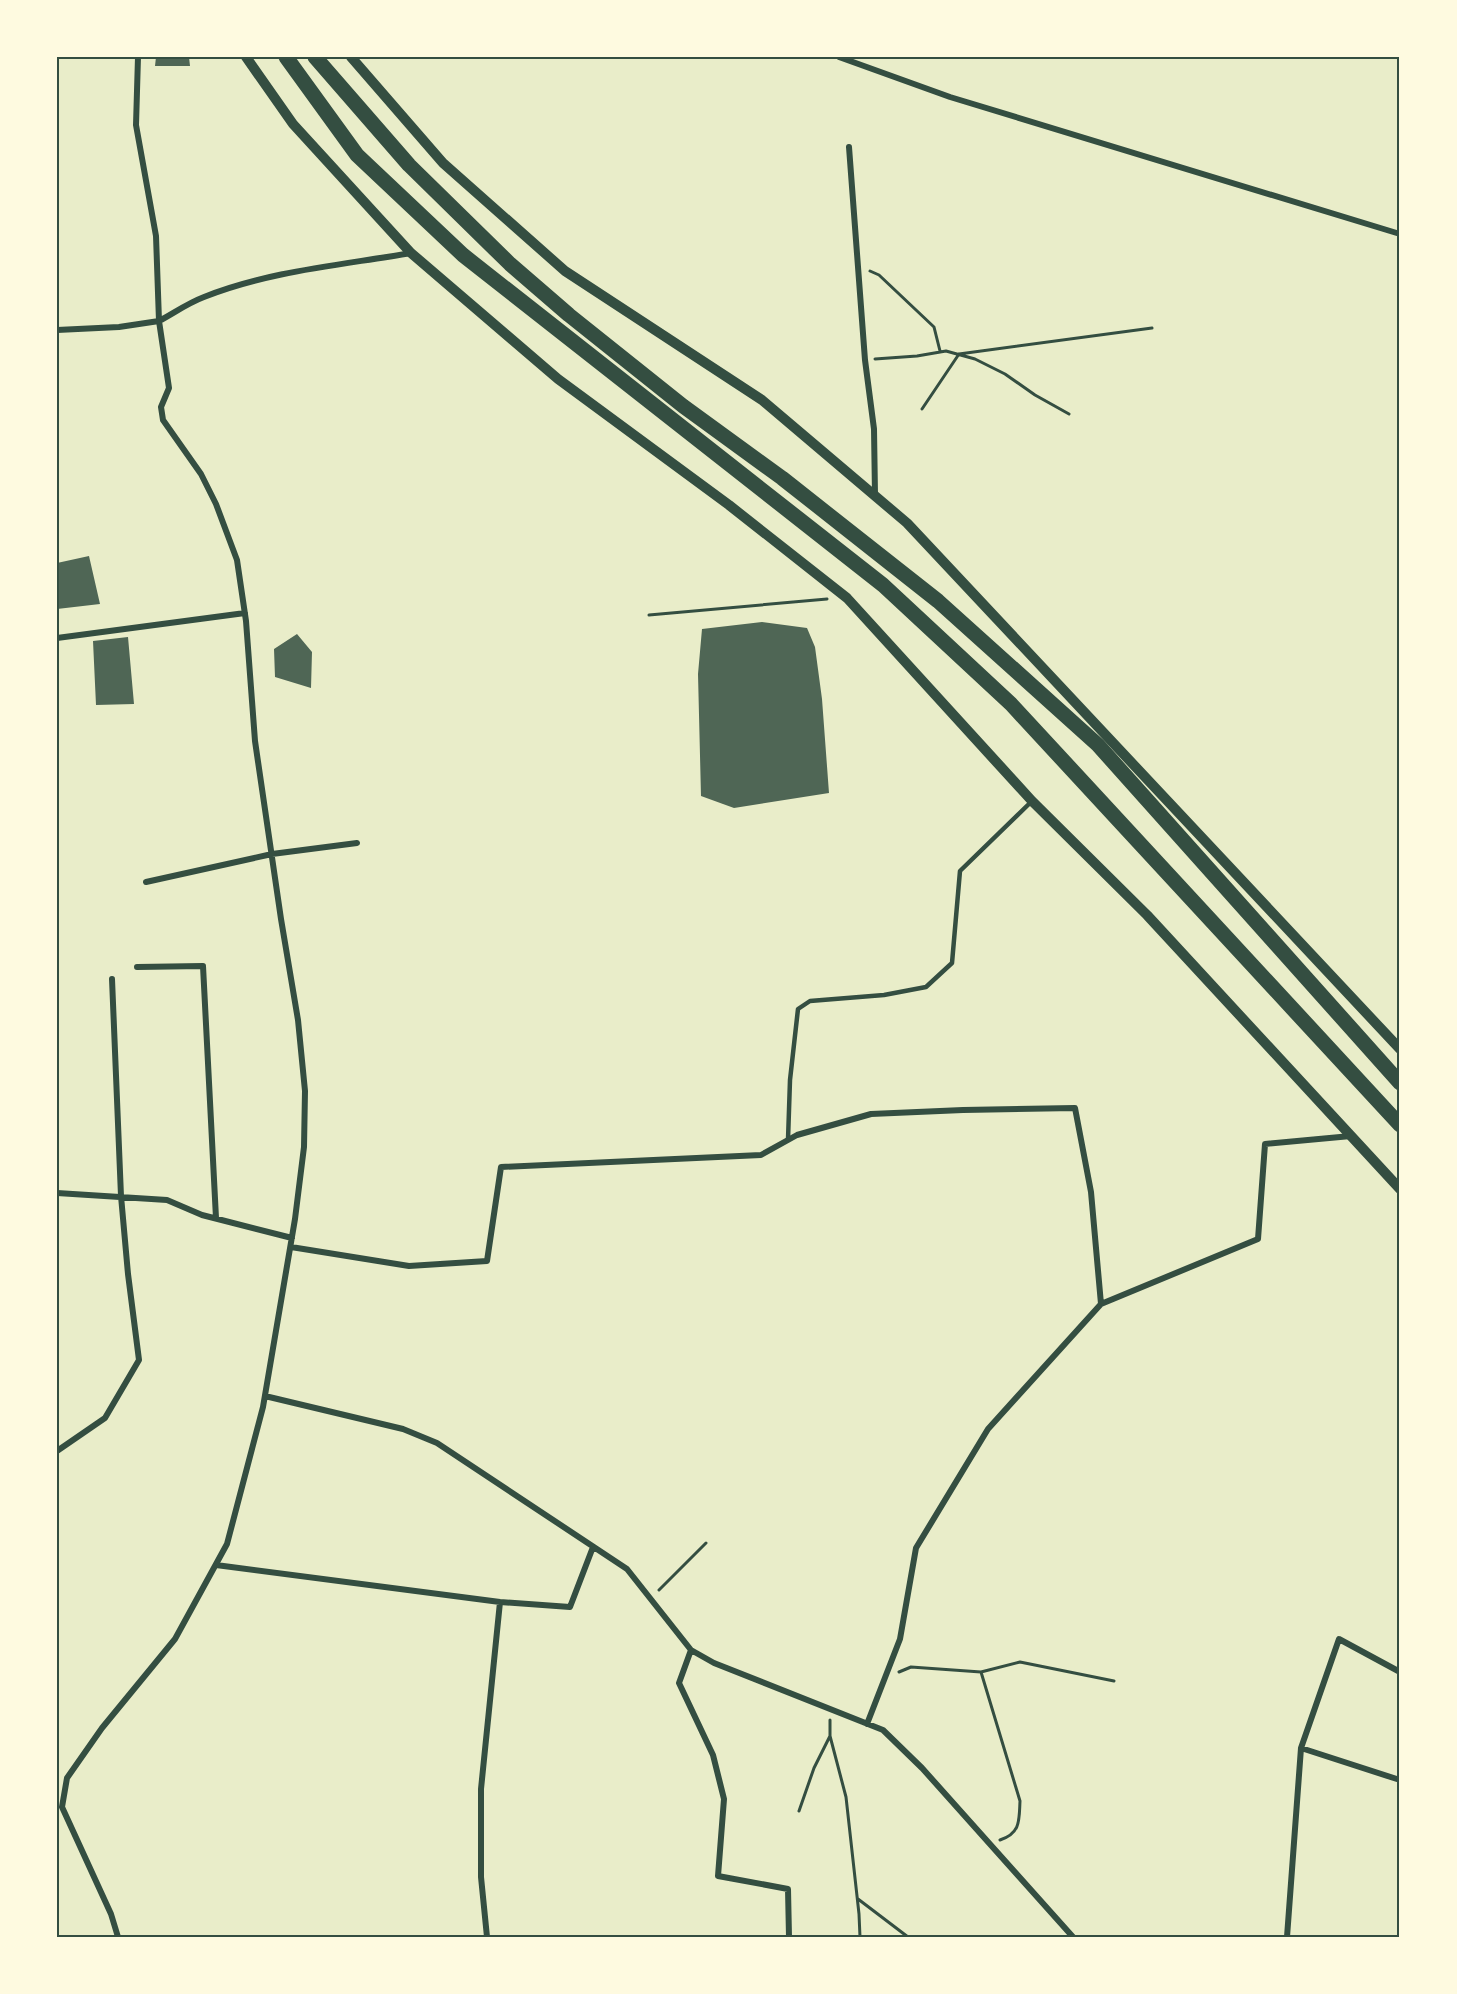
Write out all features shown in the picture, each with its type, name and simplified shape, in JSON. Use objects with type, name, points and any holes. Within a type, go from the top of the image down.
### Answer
[{"type":"highway","points":[[286,57],[357,155],[463,255],[883,585],[1011,704],[1400,1125]]},
{"type":"highway","points":[[315,57],[409,165],[535,286],[683,406],[782,478],[938,601],[1098,745],[1400,1083]]},
{"type":"street","points":[[118,1937],[111,1914],[62,1807],[67,1778],[102,1728],[175,1639],[227,1544],[265,1396],[291,1247],[303,1147],[305,1090],[298,1020],[255,741],[245,613],[237,560],[216,504],[201,474],[161,413],[161,407],[169,388],[159,321],[156,236],[136,125],[138,57]]},
{"type":"street","points":[[246,57],[293,124],[411,253],[558,378],[729,505],[847,598],[1032,801],[1147,915],[1400,1189]]},
{"type":"street","points":[[351,57],[443,163],[565,271],[762,400],[907,522],[1400,1049]]},
{"type":"street","points":[[839,57],[950,97],[1400,234]]},
{"type":"street","points":[[849,147],[865,360],[874,429],[875,495]]},
{"type":"street","points":[[57,330],[119,327],[159,321],[201,298],[236,286],[268,278],[411,253]]},
{"type":"street","points":[[57,638],[245,613]]},
{"type":"street","points":[[146,882],[273,854],[357,843]]},
{"type":"street","points":[[137,966],[203,966],[216,1218]]},
{"type":"street","points":[[57,1451],[105,1418],[139,1360],[121,1196],[112,980]]},
{"type":"street","points":[[291,1247],[409,1266],[487,1261],[501,1167],[761,1155],[797,1135],[871,1114],[1075,1108],[1091,1192],[1101,1304]]},
{"type":"street","points":[[867,1724],[900,1639],[916,1548],[988,1429],[1101,1304],[1258,1239],[1265,1144],[1351,1136]]},
{"type":"street","points":[[57,1193],[167,1200],[202,1215],[292,1238]]},
{"type":"street","points":[[265,1396],[403,1429],[437,1443],[627,1569],[691,1650],[714,1663],[883,1731],[922,1767],[1073,1937]]},
{"type":"street","points":[[216,1565],[500,1602],[570,1607],[593,1547]]},
{"type":"street","points":[[487,1937],[481,1877],[481,1789],[500,1602]]},
{"type":"street","points":[[1287,1937],[1301,1748],[1339,1639],[1400,1672]]},
{"type":"street","points":[[691,1650],[679,1683],[713,1755],[724,1799],[718,1876],[788,1889],[789,1937]]},
{"type":"street","points":[[1301,1748],[1400,1780]]},
{"type":"lane","points":[[788,1140],[790,1080],[798,1009],[810,1001],[884,995],[926,987],[952,963],[960,871],[1032,801]]},
{"type":"path","points":[[857,266],[879,275],[934,327],[941,352]]},
{"type":"path","points":[[922,409],[959,354],[1152,328]]},
{"type":"path","points":[[865,360],[946,351],[975,358],[1069,414]]},
{"type":"path","points":[[649,615],[847,598]]},
{"type":"path","points":[[650,1599],[706,1543]]},
{"type":"path","points":[[893,1677],[910,1667],[981,1672],[1020,1662],[1113,1681]]},
{"type":"path","points":[[981,1672],[1020,1801],[1018,1823],[1010,1836],[990,1843]]},
{"type":"path","points":[[834,1710],[830,1719],[830,1736],[846,1797],[860,1937]]},
{"type":"path","points":[[799,1811],[814,1768],[830,1736]]},
{"type":"path","points":[[858,1899],[908,1937]]},
{"type":"building","points":[[156,57],[189,57],[190,66],[155,66]]},
{"type":"building","points":[[89,556],[100,604],[57,609],[57,563]]},
{"type":"building","points":[[762,622],[807,628],[815,647],[822,699],[829,793],[734,808],[701,796],[698,674],[702,629]]},
{"type":"building","points":[[297,634],[312,652],[311,688],[275,677],[274,649]]},
{"type":"building","points":[[128,637],[134,704],[96,705],[93,641]]}]
